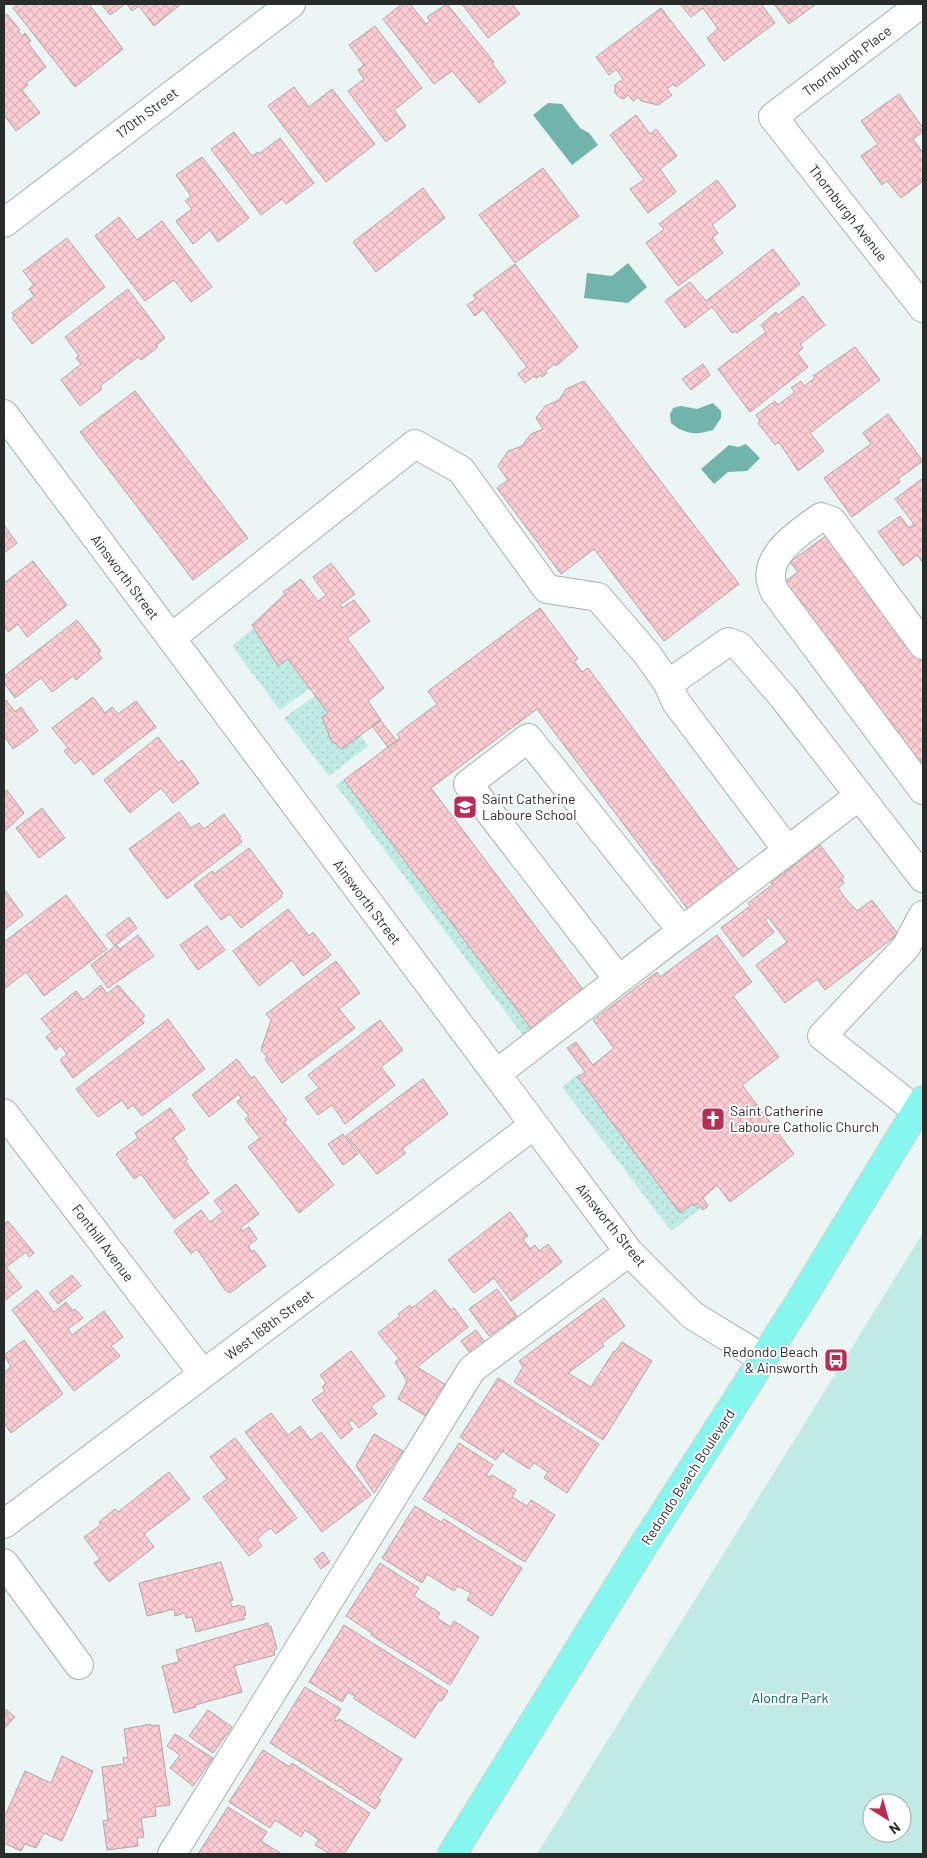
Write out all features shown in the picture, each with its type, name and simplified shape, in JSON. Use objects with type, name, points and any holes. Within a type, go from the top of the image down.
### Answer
[{"type":"main road","name":"Redondo Beach Boulevard","points":[[452,1854],[762,1358],[800,1303],[920,1105]]},
{"type":"street","name":"170th Street","points":[[4,223],[291,4]]},
{"type":"street","name":"Thornburgh Place","points":[[773,117],[921,4]]},
{"type":"street","name":"Thornburgh Avenue","points":[[773,117],[923,308]]},
{"type":"street","name":"Ainsworth Street","points":[[4,414],[629,1252],[692,1315],[762,1358]]},
{"type":"street","points":[[171,638],[415,444],[461,470],[547,589],[598,597],[647,654],[668,684],[676,702],[788,851]]},
{"type":"street","points":[[923,645],[832,521],[821,517],[781,549],[772,572],[775,592],[923,790]]},
{"type":"street","points":[[668,684],[728,642],[739,646],[923,878]]},
{"type":"street","points":[[618,979],[468,784],[528,738],[682,932]]},
{"type":"street","points":[[496,1074],[859,796]]},
{"type":"street","points":[[920,1105],[822,1036],[906,947],[923,915]]},
{"type":"street","name":"Fonthill Avenue","points":[[4,1113],[203,1374]]},
{"type":"street","name":"West 168th Street","points":[[4,1524],[534,1126]]},
{"type":"street","points":[[172,1854],[472,1369],[629,1252]]},
{"type":"street","points":[[4,1563],[79,1665]]},
{"type":"green space","points":[[260,623],[310,688],[280,710],[232,646]]},
{"type":"green space","points":[[327,687],[368,746],[329,776],[284,718]]},
{"type":"green space","points":[[353,774],[547,1034],[531,1046],[336,785]]},
{"type":"green space","points":[[579,1073],[681,1207],[695,1195],[704,1206],[671,1231],[562,1087]]},
{"type":"green space","name":"Alondra Park","points":[[923,1233],[923,1854],[537,1854]]},
{"type":"shaded area","points":[[548,103],[562,104],[580,128],[589,133],[598,145],[572,165],[533,115]]},
{"type":"shaded area","points":[[628,263],[647,287],[628,303],[584,298],[587,273],[612,276]]},
{"type":"shaded area","points":[[713,403],[721,411],[721,418],[713,430],[691,433],[681,430],[671,423],[670,414],[673,408],[681,406],[697,409]]},
{"type":"shaded area","points":[[746,444],[760,458],[747,471],[728,472],[714,484],[701,469],[729,445],[738,447]]},
{"type":"building","points":[[18,4],[89,4],[123,49],[75,87],[13,8]]},
{"type":"building","points":[[101,4],[125,4],[110,15]]},
{"type":"building","points":[[127,4],[180,5],[154,26],[139,6],[132,11]]},
{"type":"building","points":[[402,4],[410,4],[426,24],[430,21],[427,17],[447,4],[494,62],[492,63],[506,82],[479,103],[452,71],[434,84],[383,19]]},
{"type":"building","points":[[462,4],[512,4],[520,14],[488,38]]},
{"type":"building","points":[[680,4],[761,4],[775,23],[724,61],[707,38],[718,29],[703,8],[691,17]]},
{"type":"building","points":[[774,4],[816,4],[789,24]]},
{"type":"building","points":[[661,8],[705,65],[676,87],[673,84],[667,89],[672,95],[658,105],[641,101],[638,97],[633,101],[628,95],[624,99],[619,97],[615,93],[615,85],[623,79],[616,69],[609,75],[596,57]]},
{"type":"building","points":[[7,14],[20,30],[18,31],[22,36],[25,33],[31,41],[28,43],[46,67],[26,83],[28,85],[22,90],[40,113],[16,131],[4,115],[4,16]]},
{"type":"building","points":[[375,26],[422,88],[394,110],[406,126],[386,142],[348,91],[364,79],[358,70],[364,65],[349,45]]},
{"type":"building","points":[[294,87],[309,107],[332,89],[375,144],[326,182],[268,106]]},
{"type":"building","points":[[899,94],[923,128],[923,132],[913,139],[923,153],[923,181],[901,198],[887,181],[882,185],[861,156],[878,144],[861,121]]},
{"type":"building","points":[[636,115],[650,134],[656,129],[677,156],[660,169],[676,192],[648,213],[630,189],[644,180],[610,135]]},
{"type":"building","points":[[234,132],[252,156],[258,152],[259,154],[280,138],[314,183],[286,204],[282,199],[261,215],[211,149]]},
{"type":"building","points":[[202,157],[249,218],[218,242],[210,230],[193,244],[176,221],[192,209],[185,201],[191,196],[176,175]]},
{"type":"building","points":[[543,168],[579,216],[515,263],[479,215]]},
{"type":"building","points":[[717,180],[736,206],[712,225],[718,233],[712,238],[723,253],[678,286],[646,243],[664,229],[659,224]]},
{"type":"building","points":[[423,188],[445,218],[376,272],[353,242]]},
{"type":"building","points":[[119,217],[137,240],[162,221],[212,287],[191,302],[174,280],[145,301],[95,236]]},
{"type":"building","points":[[67,238],[105,287],[32,344],[12,318],[14,316],[12,313],[34,296],[29,289],[34,285],[23,271]]},
{"type":"building","points":[[773,249],[800,284],[737,333],[735,331],[732,333],[712,307],[685,328],[665,301],[690,282],[706,301]]},
{"type":"building","points":[[515,264],[578,347],[556,366],[555,364],[545,371],[547,373],[542,377],[541,375],[536,378],[534,376],[525,383],[518,374],[527,367],[483,309],[475,316],[467,305],[476,299],[473,295]]},
{"type":"building","points":[[128,289],[165,338],[156,345],[158,347],[141,360],[138,357],[100,386],[102,389],[80,406],[61,380],[81,364],[76,358],[79,356],[65,337]]},
{"type":"building","points":[[803,296],[825,325],[800,344],[803,348],[797,353],[808,367],[750,412],[718,369],[766,332],[761,325],[776,312],[778,315]]},
{"type":"building","points":[[855,347],[880,380],[810,433],[824,451],[798,471],[779,442],[775,445],[758,423],[760,421],[756,415],[775,401],[778,405],[795,392],[791,388],[801,381],[804,386],[815,378],[813,376]]},
{"type":"building","points":[[703,364],[710,375],[691,390],[682,379]]},
{"type":"building","points":[[584,381],[739,584],[664,641],[594,549],[561,574],[497,488],[508,480],[498,466],[508,451],[522,446],[531,434],[543,429],[536,418],[545,406],[559,400],[566,389]]},
{"type":"building","points":[[135,391],[248,538],[193,580],[80,432]]},
{"type":"building","points":[[888,414],[923,461],[898,479],[900,482],[852,517],[824,478],[871,444],[863,433]]},
{"type":"building","points":[[923,478],[923,563],[917,555],[903,566],[878,532],[900,516],[909,528],[914,524],[895,499]]},
{"type":"building","points":[[4,525],[17,543],[4,553]]},
{"type":"building","points":[[831,532],[923,655],[923,788],[775,589],[798,572],[790,562]]},
{"type":"building","points":[[33,561],[67,605],[27,637],[18,624],[8,632],[4,626],[4,583]]},
{"type":"building","points":[[331,563],[355,594],[340,605],[342,608],[354,600],[370,621],[347,638],[384,688],[368,701],[381,720],[342,749],[331,740],[322,717],[328,713],[288,659],[278,666],[252,625],[285,594],[283,592],[301,579],[318,601],[326,595],[313,577]]},
{"type":"building","points":[[540,608],[578,659],[574,661],[582,672],[588,668],[740,872],[689,911],[537,709],[431,788],[588,996],[536,1035],[344,780],[400,738],[397,734],[437,704],[428,691]]},
{"type":"building","points":[[77,620],[101,651],[98,653],[102,658],[76,680],[73,676],[52,692],[41,678],[15,698],[4,683],[4,676]]},
{"type":"building","points":[[93,697],[105,713],[112,707],[118,714],[136,701],[156,727],[93,775],[81,759],[75,764],[64,751],[68,748],[52,728]]},
{"type":"building","points":[[6,700],[15,712],[21,707],[38,731],[13,749],[4,736],[4,702]]},
{"type":"building","points":[[380,720],[397,741],[388,747],[372,726]]},
{"type":"building","points":[[158,737],[178,763],[182,760],[199,783],[173,803],[161,788],[130,813],[104,780]]},
{"type":"building","points":[[7,790],[24,813],[4,832],[4,792]]},
{"type":"building","points":[[42,808],[65,838],[39,858],[16,828]]},
{"type":"building","points":[[179,812],[191,828],[199,823],[204,829],[224,814],[241,837],[239,838],[242,842],[167,899],[129,849]]},
{"type":"building","points":[[820,845],[844,877],[841,879],[844,883],[838,888],[845,898],[857,911],[872,900],[898,934],[825,990],[817,979],[785,1003],[756,965],[787,942],[768,917],[765,920],[774,932],[743,957],[721,928],[750,906],[748,903],[773,884],[771,883]]},
{"type":"building","points":[[249,848],[283,893],[282,897],[241,928],[230,914],[221,920],[194,885],[212,871],[214,874]]},
{"type":"building","points":[[4,889],[23,915],[4,930]]},
{"type":"building","points":[[66,895],[107,949],[44,996],[26,972],[4,989],[4,942]]},
{"type":"building","points":[[288,909],[309,936],[313,932],[331,955],[303,976],[292,960],[259,986],[233,951]]},
{"type":"building","points":[[129,917],[137,928],[115,946],[106,935]]},
{"type":"building","points":[[207,926],[225,950],[198,970],[180,945]]},
{"type":"building","points":[[138,935],[154,956],[108,988],[91,965],[116,945],[120,949]]},
{"type":"building","points":[[717,935],[752,982],[733,996],[779,1057],[742,1085],[794,1154],[730,1202],[717,1185],[703,1198],[708,1206],[703,1210],[698,1204],[694,1206],[692,1204],[680,1213],[578,1077],[585,1072],[567,1048],[576,1042],[593,1065],[614,1048],[593,1020],[657,972],[660,977]]},
{"type":"building","points":[[336,961],[360,993],[339,1009],[355,1028],[282,1083],[261,1050],[271,1020],[266,1014]]},
{"type":"building","points":[[101,985],[107,994],[118,985],[145,1016],[141,1019],[144,1023],[73,1078],[60,1060],[67,1054],[60,1045],[56,1050],[46,1037],[52,1032],[41,1019],[76,991],[83,1000]]},
{"type":"building","points":[[168,1019],[205,1069],[142,1116],[133,1105],[128,1109],[122,1100],[98,1117],[76,1089]]},
{"type":"building","points":[[380,1020],[403,1050],[381,1067],[395,1085],[345,1124],[332,1105],[318,1115],[305,1098],[319,1088],[308,1075]]},
{"type":"building","points":[[237,1059],[251,1078],[254,1076],[287,1120],[284,1122],[334,1185],[299,1213],[248,1147],[260,1138],[245,1119],[249,1116],[237,1102],[241,1098],[239,1094],[209,1117],[192,1095]]},
{"type":"building","points":[[423,1079],[448,1114],[402,1149],[406,1153],[377,1174],[346,1136]]},
{"type":"building","points":[[170,1108],[185,1129],[173,1138],[188,1159],[185,1161],[209,1193],[174,1219],[141,1174],[134,1179],[116,1154],[138,1138],[135,1133]]},
{"type":"building","points":[[343,1134],[358,1154],[343,1165],[328,1144]]},
{"type":"building","points":[[236,1184],[259,1214],[240,1228],[243,1231],[249,1227],[257,1239],[248,1246],[252,1252],[254,1250],[266,1266],[230,1293],[225,1290],[197,1249],[191,1254],[174,1231],[201,1210],[210,1222],[223,1212],[214,1201]]},
{"type":"building","points":[[510,1212],[528,1236],[523,1239],[530,1249],[535,1245],[539,1251],[548,1244],[562,1262],[511,1301],[494,1278],[474,1293],[448,1260]]},
{"type":"building","points":[[8,1221],[34,1253],[29,1257],[26,1252],[6,1267],[22,1287],[4,1301],[4,1224]]},
{"type":"building","points":[[72,1275],[81,1286],[58,1304],[49,1293]]},
{"type":"building","points":[[497,1289],[517,1316],[489,1336],[469,1309]]},
{"type":"building","points":[[37,1290],[54,1312],[66,1302],[73,1311],[75,1309],[83,1318],[68,1329],[72,1335],[104,1311],[123,1337],[111,1346],[120,1356],[74,1391],[12,1310]]},
{"type":"building","points":[[435,1290],[451,1310],[454,1308],[468,1327],[417,1367],[446,1385],[426,1416],[398,1399],[407,1381],[395,1362],[399,1359],[378,1333],[400,1316],[398,1314],[410,1305],[412,1308]]},
{"type":"building","points":[[604,1298],[625,1326],[602,1343],[604,1346],[568,1373],[591,1387],[622,1342],[652,1361],[603,1440],[514,1382],[523,1367],[519,1361]]},
{"type":"building","points":[[476,1330],[485,1342],[470,1353],[461,1341]]},
{"type":"building","points":[[24,1340],[63,1394],[11,1433],[4,1423],[4,1372],[11,1367],[4,1355]]},
{"type":"building","points":[[351,1351],[385,1396],[371,1406],[377,1414],[359,1428],[352,1420],[348,1423],[353,1429],[341,1439],[312,1400],[325,1391],[322,1387],[326,1383],[320,1375]]},
{"type":"building","points":[[498,1378],[599,1444],[567,1493],[544,1478],[548,1472],[534,1463],[529,1469],[503,1452],[504,1449],[496,1460],[460,1437]]},
{"type":"building","points":[[271,1413],[288,1435],[300,1426],[311,1440],[321,1432],[371,1495],[322,1532],[245,1432]]},
{"type":"building","points":[[374,1434],[403,1451],[374,1493],[356,1466]]},
{"type":"building","points":[[235,1438],[297,1518],[276,1534],[271,1528],[266,1531],[257,1539],[262,1546],[249,1556],[203,1497],[227,1479],[210,1457]]},
{"type":"building","points":[[459,1443],[493,1465],[486,1475],[490,1477],[492,1475],[516,1490],[512,1497],[527,1506],[531,1500],[555,1515],[525,1562],[423,1499]]},
{"type":"building","points":[[169,1472],[190,1499],[144,1534],[154,1547],[109,1582],[94,1563],[100,1559],[84,1537],[101,1525],[99,1522],[115,1509],[118,1512]]},
{"type":"building","points":[[415,1506],[441,1522],[444,1519],[522,1568],[492,1616],[467,1600],[471,1593],[458,1586],[454,1591],[427,1574],[422,1583],[382,1558]]},
{"type":"building","points":[[323,1552],[330,1562],[321,1569],[314,1559]]},
{"type":"building","points":[[221,1562],[233,1600],[230,1601],[232,1607],[244,1606],[246,1615],[243,1616],[245,1619],[196,1632],[192,1617],[186,1618],[185,1613],[175,1616],[174,1609],[147,1616],[139,1583]]},
{"type":"building","points":[[380,1563],[419,1588],[414,1596],[440,1613],[437,1618],[451,1627],[454,1621],[479,1637],[450,1685],[371,1635],[372,1633],[346,1616]]},
{"type":"building","points":[[268,1623],[268,1626],[271,1626],[277,1649],[274,1650],[275,1655],[234,1666],[242,1692],[174,1713],[162,1666],[179,1662],[176,1650]]},
{"type":"building","points":[[344,1625],[448,1691],[442,1701],[439,1700],[415,1738],[353,1698],[355,1696],[348,1692],[342,1702],[309,1682]]},
{"type":"building","points":[[305,1687],[341,1709],[334,1720],[337,1721],[339,1719],[402,1759],[378,1798],[381,1800],[375,1809],[270,1743]]},
{"type":"building","points":[[4,1708],[15,1717],[4,1729]]},
{"type":"building","points":[[208,1710],[232,1727],[213,1753],[189,1736]]},
{"type":"building","points":[[151,1724],[150,1726],[159,1725],[170,1805],[155,1807],[156,1816],[141,1818],[144,1837],[137,1838],[138,1846],[107,1850],[103,1821],[108,1820],[102,1767],[124,1764],[123,1758],[128,1757],[124,1729]]},
{"type":"building","points":[[175,1734],[213,1758],[193,1786],[170,1768],[180,1755],[167,1746]]},
{"type":"building","points":[[263,1750],[290,1767],[292,1763],[370,1813],[344,1854],[330,1854],[315,1845],[319,1840],[305,1830],[301,1837],[275,1820],[270,1828],[229,1802]]},
{"type":"building","points":[[62,1756],[93,1771],[62,1841],[44,1833],[36,1848],[25,1844],[21,1851],[4,1843],[4,1818],[25,1771],[51,1783]]},
{"type":"building","points":[[228,1807],[267,1832],[261,1841],[282,1854],[198,1854]]},
{"type":"place","name":"Saint Catherine Laboure School","points":[[465,807]]},
{"type":"place","name":"Saint Catherine Laboure Catholic Church","points":[[713,1119]]},
{"type":"place","name":"Redondo Beach & Ainsworth","points":[[836,1360]]}]
